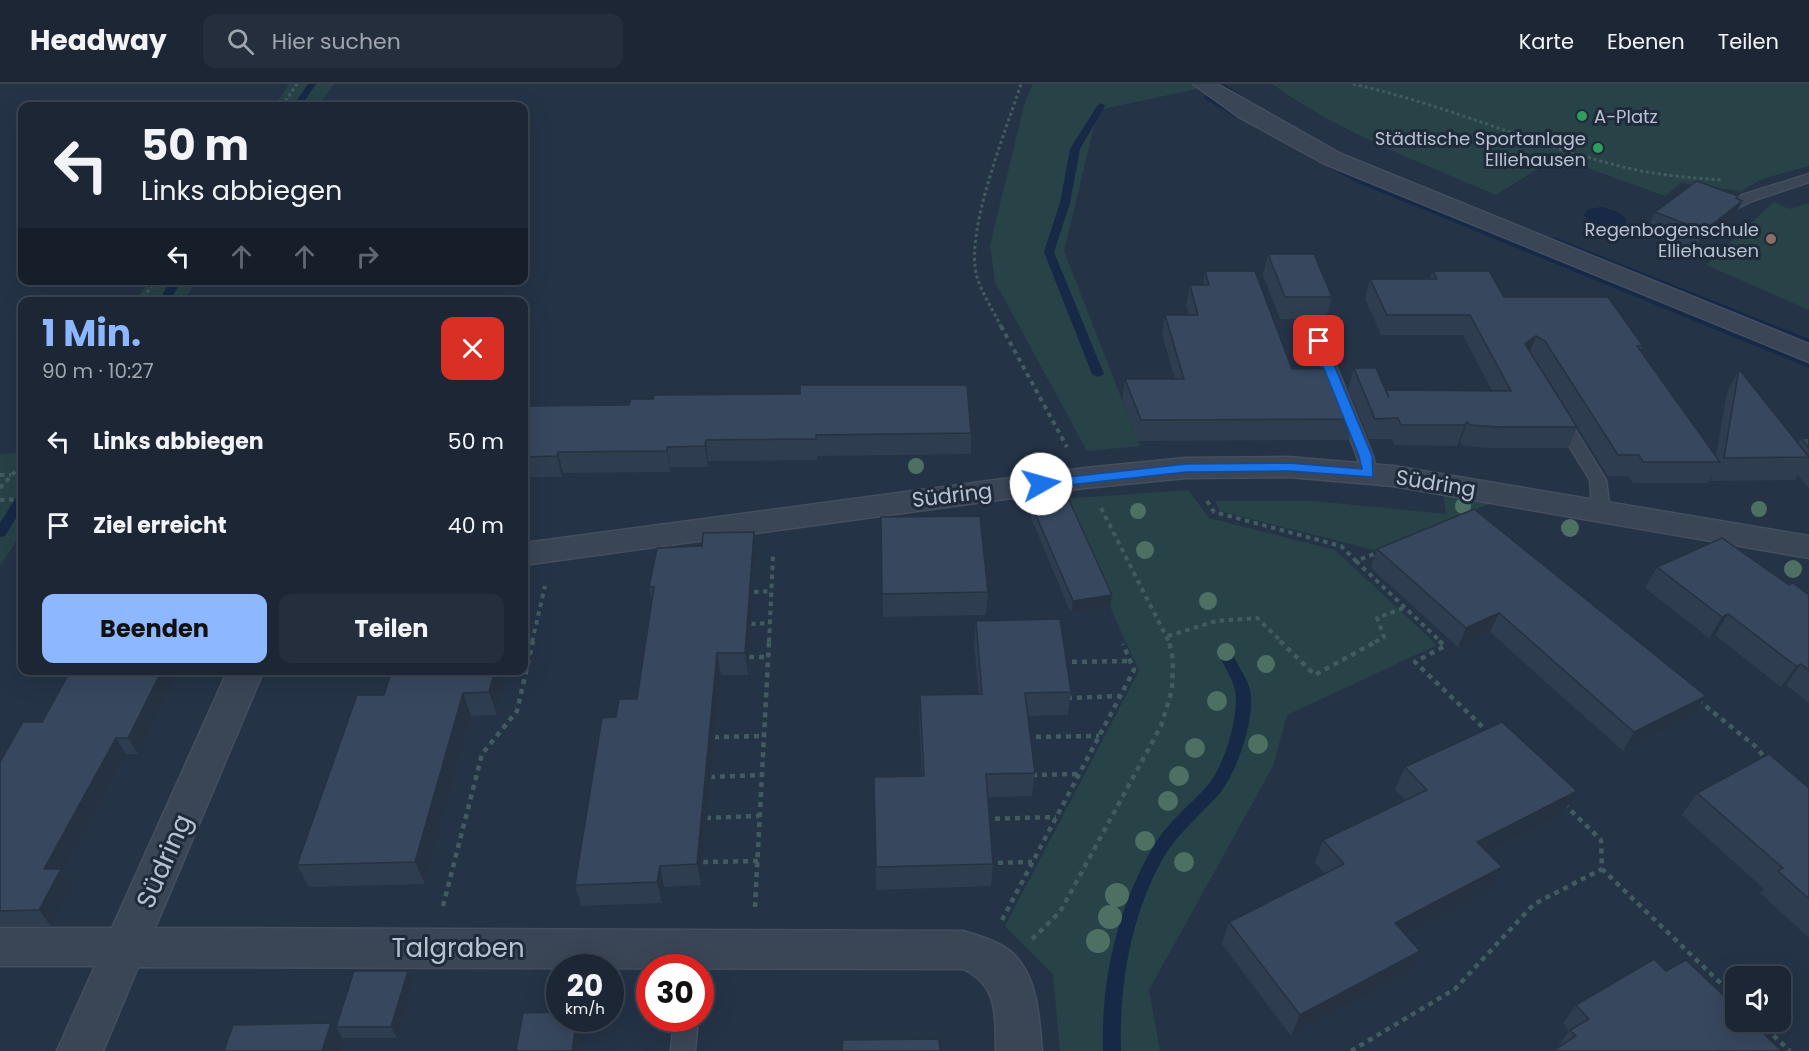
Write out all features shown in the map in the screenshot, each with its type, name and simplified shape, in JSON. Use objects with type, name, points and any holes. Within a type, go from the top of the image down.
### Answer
[{"type":"street","points":[[1203,84],[1247,112],[1333,159],[1809,354]]},
{"type":"street","name":"Südring","points":[[538,552],[1085,478],[1186,468],[1289,467],[1369,474],[1809,547]]},
{"type":"street","name":"Südring","points":[[80,1051],[244,675]]},
{"type":"street","name":"Talgraben","points":[[0,947],[432,949],[636,956]]},
{"type":"street","name":"Talgraben","points":[[714,954],[752,948],[963,950],[992,962]]},
{"type":"street","points":[[992,962],[1011,983],[1016,1000],[1019,1051]]},
{"type":"lane","points":[[1730,208],[1747,198],[1809,178]]},
{"type":"lane","points":[[1319,341],[1365,456],[1369,474]]},
{"type":"lane","points":[[1551,402],[1598,480],[1601,511]]},
{"type":"lane","points":[[683,1051],[685,1032]]},
{"type":"path","points":[[285,102],[297,84]]},
{"type":"path","points":[[992,962],[1060,912],[1161,726],[1172,690],[1173,660],[1168,636],[1085,478],[1017,359],[977,277],[974,252],[977,222],[1021,84]]},
{"type":"path","points":[[1353,84],[1427,101],[1621,166],[1690,178],[1754,179],[1781,188]]},
{"type":"path","points":[[0,488],[18,468]]},
{"type":"path","points":[[1186,468],[1214,512],[1341,546],[1445,646],[1415,662],[1491,735]]},
{"type":"path","points":[[0,475],[12,475]]},
{"type":"path","points":[[0,500],[18,499]]},
{"type":"path","points":[[752,948],[775,519]]},
{"type":"path","points":[[1356,561],[1388,548]]},
{"type":"path","points":[[528,628],[538,552]]},
{"type":"path","points":[[754,592],[771,591]]},
{"type":"path","points":[[1168,636],[1216,621],[1257,618],[1315,675],[1384,637],[1377,618],[1406,607]]},
{"type":"path","points":[[751,624],[770,623]]},
{"type":"path","points":[[992,962],[1032,862],[1134,670],[1123,644]]},
{"type":"path","points":[[748,657],[768,657]]},
{"type":"path","points":[[1060,662],[1130,661]]},
{"type":"path","points":[[432,949],[482,754],[517,711],[522,675]]},
{"type":"path","points":[[1690,694],[1755,746],[1771,764]]},
{"type":"path","points":[[1066,698],[1120,696]]},
{"type":"path","points":[[714,737],[764,736]]},
{"type":"path","points":[[1025,737],[1100,736]]},
{"type":"path","points":[[1030,775],[1079,774]]},
{"type":"path","points":[[710,777],[762,775]]},
{"type":"path","points":[[1559,800],[1601,840],[1602,868],[1725,987]]},
{"type":"path","points":[[706,818],[759,816]]},
{"type":"path","points":[[984,819],[1056,817]]},
{"type":"path","points":[[702,862],[758,861]]},
{"type":"path","points":[[988,863],[1032,862]]},
{"type":"path","points":[[1351,1051],[1455,989],[1534,904],[1602,868]]},
{"type":"path","points":[[1770,1032],[1790,1051]]},
{"type":"green space","points":[[289,84],[334,84],[321,102],[277,102]]},
{"type":"green space","points":[[1033,84],[1192,84],[1197,89],[1098,110],[1064,251],[1140,446],[1087,451],[995,282],[990,245],[1025,102]]},
{"type":"green space","name":"Städtische Sportanlage Elliehausen","points":[[1272,84],[1809,84],[1809,166],[1762,179],[1741,191],[1681,183],[1665,196],[1557,157],[1496,195],[1353,132]]},
{"type":"green space","name":"Regenbogenschule Elliehausen","points":[[1774,202],[1789,209],[1809,203],[1809,310],[1706,265]]},
{"type":"green space","points":[[147,285],[194,285],[186,297],[137,297]]},
{"type":"green space","points":[[18,453],[18,538],[0,566],[0,454]]},
{"type":"green space","points":[[1188,490],[1209,518],[1335,550],[1437,645],[1287,715],[1273,766],[1149,990],[1160,1051],[1060,1051],[1053,974],[1005,926],[1139,671],[1062,499]]},
{"type":"green space","points":[[1443,495],[1489,504],[1374,550],[1220,511],[1215,501],[1314,501],[1446,514]]},
{"type":"water","points":[[1602,207],[1618,212],[1626,219],[1626,223],[1616,227],[1604,227],[1584,215],[1588,209]]},
{"type":"building","points":[[1697,181],[1738,196],[1736,198],[1742,201],[1704,231],[1655,212]]},
{"type":"building","points":[[1268,254],[1314,254],[1332,297],[1285,297]]},
{"type":"building","points":[[1205,271],[1255,271],[1292,369],[1334,368],[1354,419],[1141,420],[1125,379],[1184,379],[1165,315],[1198,315],[1190,285],[1209,285]]},
{"type":"building","points":[[1433,271],[1489,271],[1504,297],[1608,297],[1643,346],[1637,346],[1720,462],[1643,462],[1639,455],[1618,455],[1545,341],[1536,336],[1525,344],[1577,427],[1499,427],[1471,425],[1467,422],[1465,425],[1401,425],[1398,418],[1375,419],[1354,368],[1376,368],[1389,398],[1386,390],[1511,391],[1470,315],[1387,315],[1370,279],[1437,279]]},
{"type":"building","points":[[1739,369],[1809,457],[1724,458]]},
{"type":"building","points":[[800,385],[967,385],[971,433],[816,435],[816,439],[706,440],[705,446],[667,447],[667,451],[558,452],[557,456],[528,457],[528,406],[629,405],[631,399],[653,399],[654,395],[800,394]]},
{"type":"building","points":[[1801,438],[1809,438],[1809,448]]},
{"type":"building","points":[[1069,500],[1112,595],[1073,601],[1032,506]]},
{"type":"building","points":[[1474,509],[1706,696],[1634,732],[1499,613],[1466,628],[1377,549]]},
{"type":"building","points":[[980,516],[988,592],[882,594],[881,517]]},
{"type":"building","points":[[754,532],[745,653],[717,653],[697,864],[660,866],[657,882],[575,885],[602,718],[616,717],[619,699],[637,699],[654,587],[649,587],[657,548],[702,546],[703,533]]},
{"type":"building","points":[[1722,538],[1789,585],[1793,583],[1809,595],[1809,670],[1801,664],[1796,666],[1728,614],[1722,617],[1657,567]]},
{"type":"building","points":[[1060,619],[1071,692],[1025,693],[1035,773],[986,774],[993,864],[876,867],[874,777],[924,776],[920,695],[982,694],[976,621]]},
{"type":"building","points":[[68,675],[160,675],[128,738],[116,738],[44,869],[61,869],[39,910],[0,911],[0,762],[23,722],[42,722]]},
{"type":"building","points":[[390,675],[494,675],[489,692],[463,693],[415,862],[297,865],[357,695],[384,695]]},
{"type":"building","points":[[1502,722],[1577,791],[1477,842],[1502,867],[1395,923],[1420,951],[1300,1015],[1229,922],[1344,864],[1323,840],[1427,790],[1405,767]]},
{"type":"building","points":[[1769,754],[1809,788],[1809,899],[1778,871],[1783,868],[1697,793]]},
{"type":"building","points":[[1654,959],[1666,971],[1686,960],[1725,997],[1725,1032],[1762,1032],[1782,1051],[1553,1051],[1576,1036],[1570,1030],[1589,1019],[1576,1005]]},
{"type":"building","points":[[354,971],[408,971],[391,1027],[336,1027]]},
{"type":"building","points":[[546,1012],[546,1032],[575,1032],[572,1051],[516,1051],[523,1013]]},
{"type":"building","points":[[331,1023],[322,1051],[224,1051],[233,1025]]},
{"type":"building","points":[[939,1039],[940,1051],[842,1051],[843,1040]]},
{"type":"waterway","name":"Talgraben","points":[[300,102],[312,84]]},
{"type":"waterway","points":[[1218,84],[1242,99]]},
{"type":"waterway","points":[[1208,97],[1240,116]]},
{"type":"waterway","points":[[1098,374],[1049,252],[1065,203],[1075,149],[1101,106]]},
{"type":"waterway","points":[[1325,162],[1359,180],[1809,365]]},
{"type":"waterway","points":[[1554,240],[1809,343]]},
{"type":"waterway","name":"Talgraben","points":[[166,297],[174,285]]},
{"type":"waterway","name":"Talgraben","points":[[0,533],[18,505]]},
{"type":"waterway","points":[[1112,1051],[1113,996],[1117,968],[1132,910],[1155,858],[1169,835],[1219,782],[1234,747],[1242,712],[1243,694],[1239,680],[1227,657]]},
{"type":"place","name":"A-Platz","points":[[1582,116]]},
{"type":"place","name":"Städtische Sportanlage Elliehausen","points":[[1598,148]]},
{"type":"place","name":"Regenbogenschule Elliehausen","points":[[1771,239]]},
{"type":"route","points":[[1041,484],[1186,468],[1289,467],[1369,474],[1365,456],[1319,341]]}]
